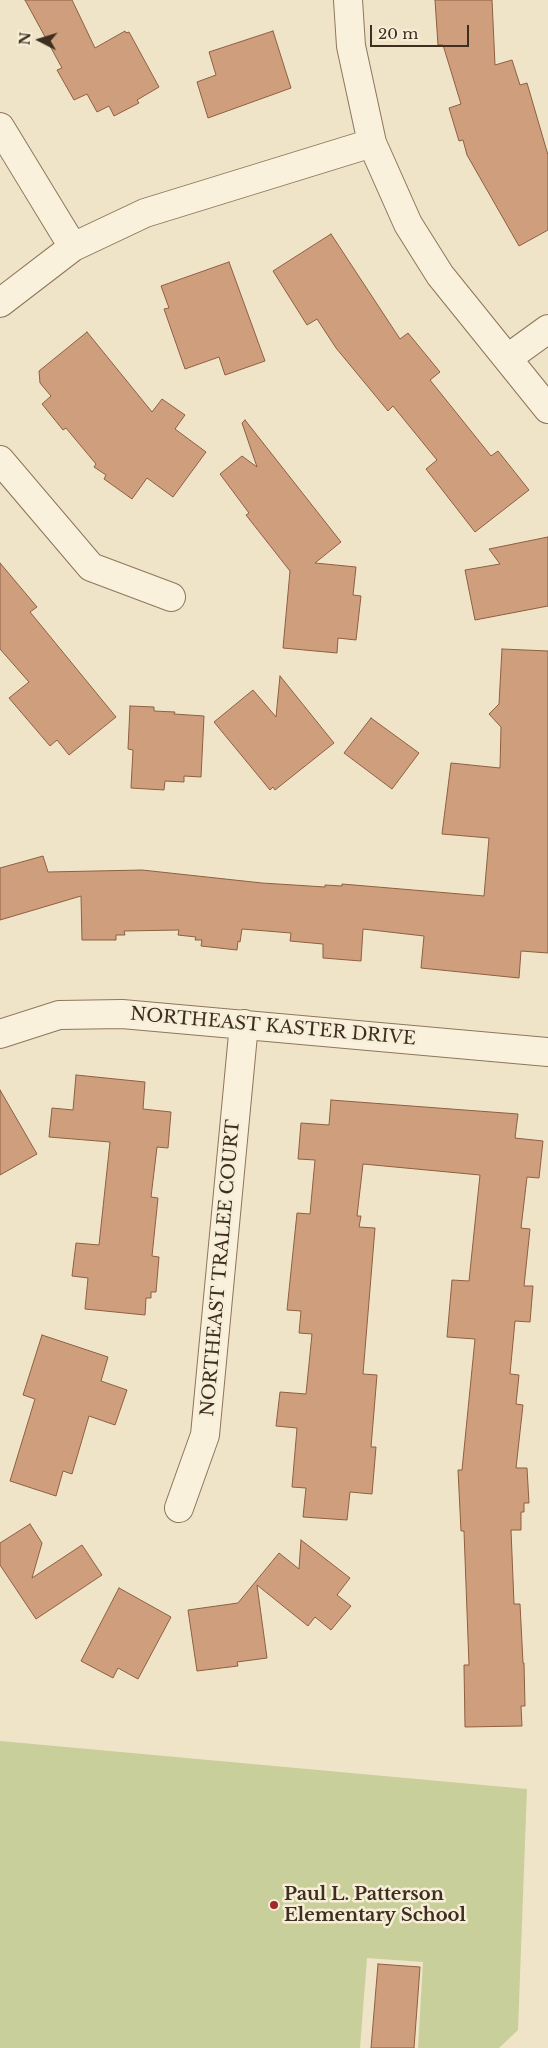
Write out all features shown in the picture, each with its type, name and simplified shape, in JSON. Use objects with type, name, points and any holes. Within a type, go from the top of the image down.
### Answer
[{"type":"street","points":[[348,0],[351,46],[372,143],[408,224],[440,275],[548,409]]},
{"type":"street","points":[[0,128],[73,246]]},
{"type":"street","points":[[0,303],[73,246],[145,213],[372,143]]},
{"type":"street","points":[[508,358],[548,328]]},
{"type":"street","points":[[0,460],[91,567],[171,597]]},
{"type":"street","name":"NORTHEAST KASTER DRIVE","points":[[0,1034],[59,1015],[122,1014],[548,1052]]},
{"type":"street","name":"NORTHEAST TRALEE COURT","points":[[179,1508],[205,1435],[244,1024]]},
{"type":"green space","name":"Paul L. Patterson Elementary School","points":[[0,1741],[527,1789],[518,2030],[499,2048],[418,2048],[423,1962],[367,1958],[360,2048],[0,2048]]},
{"type":"building","points":[[25,0],[72,0],[95,48],[125,31],[126,33],[129,32],[159,87],[137,100],[139,103],[114,116],[109,106],[97,112],[87,94],[74,100],[57,70],[62,68]]},
{"type":"building","points":[[435,0],[492,0],[495,65],[512,60],[520,85],[527,83],[548,155],[548,230],[519,246],[467,155],[463,140],[459,141],[449,108],[461,104],[443,45],[438,45]]},
{"type":"building","points":[[273,31],[291,88],[208,118],[197,82],[216,75],[209,52]]},
{"type":"building","points":[[331,234],[400,339],[408,333],[440,372],[430,380],[491,456],[498,451],[529,490],[475,532],[426,469],[437,460],[393,406],[388,411],[336,348],[317,319],[307,325],[273,271]]},
{"type":"building","points":[[229,262],[265,361],[225,375],[219,357],[185,369],[164,309],[169,308],[161,286]]},
{"type":"building","points":[[87,332],[152,412],[162,399],[185,415],[175,429],[206,452],[173,497],[147,478],[132,499],[104,479],[106,475],[94,467],[96,464],[66,428],[63,430],[42,404],[51,396],[40,383],[39,371]]},
{"type":"building","points":[[245,420],[341,542],[315,563],[356,567],[353,595],[361,596],[356,640],[338,638],[337,653],[283,648],[290,571],[246,515],[249,513],[220,474],[242,456],[257,467],[242,423]]},
{"type":"building","points":[[548,537],[548,606],[475,620],[465,570],[500,564],[489,549]]},
{"type":"building","points":[[0,563],[37,607],[30,612],[116,717],[69,755],[57,740],[50,746],[9,698],[29,682],[0,649]]},
{"type":"building","points":[[502,649],[548,651],[548,953],[521,951],[519,978],[421,968],[424,936],[363,929],[361,961],[323,958],[323,944],[290,941],[291,933],[242,929],[237,950],[201,946],[202,940],[195,940],[196,937],[178,935],[179,930],[124,931],[125,935],[116,935],[116,940],[82,940],[81,896],[0,920],[0,868],[43,856],[48,872],[142,870],[262,883],[325,887],[325,885],[342,886],[342,884],[484,896],[489,838],[442,834],[451,763],[500,768],[501,727],[489,714],[499,704]]},
{"type":"building","points":[[280,676],[334,743],[275,790],[273,787],[270,790],[214,722],[253,690],[276,717]]},
{"type":"building","points":[[130,706],[154,707],[154,711],[204,716],[201,777],[184,776],[184,782],[165,781],[164,790],[131,788],[133,750],[128,749]]},
{"type":"building","points":[[371,718],[419,753],[392,789],[344,753]]},
{"type":"building","points":[[76,1075],[145,1082],[143,1109],[171,1112],[168,1148],[157,1147],[151,1197],[158,1198],[152,1256],[159,1257],[156,1292],[151,1292],[151,1298],[146,1298],[145,1315],[85,1309],[88,1278],[72,1276],[76,1243],[99,1245],[110,1142],[49,1137],[52,1108],[73,1110]]},
{"type":"building","points":[[0,1090],[37,1154],[0,1175]]},
{"type":"building","points":[[331,1100],[518,1114],[515,1138],[543,1141],[539,1178],[527,1177],[521,1228],[530,1229],[524,1286],[533,1286],[530,1322],[515,1321],[510,1374],[519,1375],[516,1404],[523,1405],[516,1468],[527,1468],[529,1503],[524,1503],[524,1512],[521,1512],[521,1530],[511,1530],[514,1604],[520,1604],[524,1663],[525,1706],[521,1706],[522,1726],[465,1727],[464,1665],[469,1665],[464,1531],[461,1531],[458,1470],[462,1470],[475,1339],[447,1337],[452,1280],[469,1281],[480,1175],[363,1164],[357,1216],[361,1216],[359,1227],[375,1228],[363,1374],[377,1375],[371,1447],[376,1447],[372,1494],[350,1492],[347,1520],[303,1517],[306,1488],[292,1487],[297,1428],[276,1426],[280,1392],[306,1394],[312,1334],[299,1333],[301,1311],[287,1310],[297,1213],[310,1214],[315,1160],[298,1159],[301,1123],[329,1125]]},
{"type":"building","points":[[42,1335],[108,1357],[101,1381],[127,1390],[115,1425],[89,1416],[72,1474],[63,1471],[56,1496],[10,1481],[35,1399],[23,1395]]},
{"type":"building","points":[[30,1524],[42,1543],[32,1578],[82,1545],[102,1575],[36,1619],[0,1565],[0,1543]]},
{"type":"building","points":[[301,1540],[350,1578],[337,1595],[351,1606],[331,1630],[315,1617],[308,1626],[257,1585],[267,1658],[237,1662],[238,1666],[197,1671],[188,1610],[238,1603],[279,1553],[299,1569]]},
{"type":"building","points":[[119,1588],[171,1617],[138,1679],[118,1668],[113,1678],[81,1661]]},
{"type":"building","points":[[378,1964],[420,1967],[414,2048],[371,2048]]},
{"type":"place","name":"Paul L. Patterson Elementary School","points":[[274,1905]]}]
